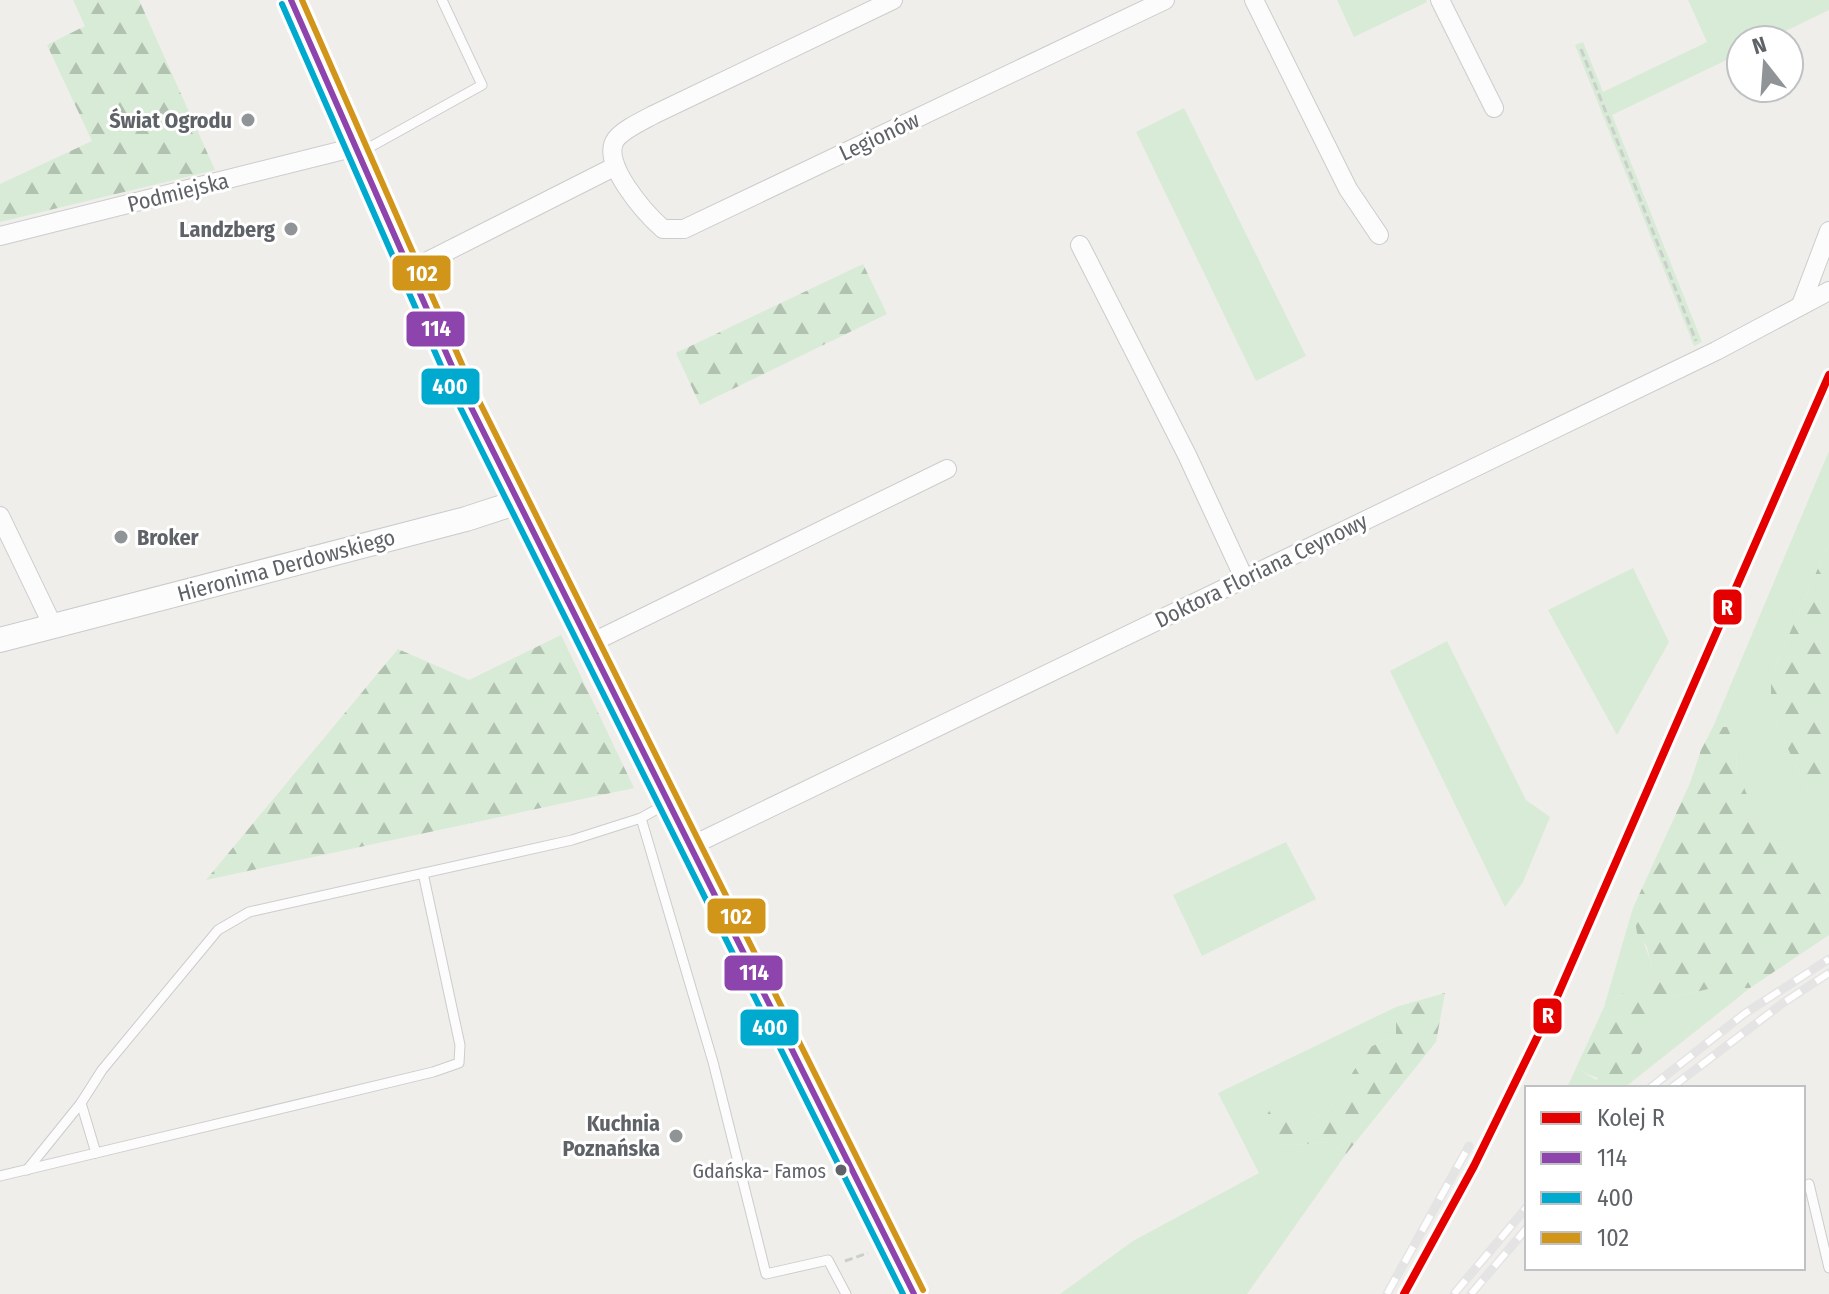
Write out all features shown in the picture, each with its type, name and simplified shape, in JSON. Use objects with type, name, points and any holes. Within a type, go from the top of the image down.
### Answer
[{"type":"main road","points":[[292,0],[462,389],[914,1294]]},
{"type":"main road","name":"Hieronima Derdowskiego","points":[[0,640],[466,519],[518,502]]},
{"type":"street","points":[[410,270],[614,167],[612,147],[617,137],[653,115],[893,0]]},
{"type":"street","name":"Legionów","points":[[614,167],[650,218],[663,229],[684,229],[1165,0]]},
{"type":"street","points":[[1254,0],[1348,189],[1379,235]]},
{"type":"street","points":[[1440,0],[1494,108]]},
{"type":"street","name":"Podmiejska","points":[[0,236],[356,147]]},
{"type":"street","points":[[1801,305],[1829,231]]},
{"type":"street","points":[[1080,245],[1187,455],[1244,578]]},
{"type":"street","name":"Doktora Floriana Ceynowy","points":[[691,846],[1703,357],[1829,291]]},
{"type":"street","points":[[589,644],[947,469]]},
{"type":"street","points":[[0,516],[53,626]]},
{"type":"lane","points":[[356,147],[372,146],[482,85],[442,0]]},
{"type":"lane","points":[[27,1170],[81,1103],[102,1070],[218,930],[249,912],[572,840],[641,818],[668,803]]},
{"type":"lane","points":[[641,818],[713,1062],[766,1274],[828,1260],[846,1294]]},
{"type":"lane","points":[[0,1176],[433,1072],[459,1063],[460,1045],[423,873]]},
{"type":"lane","points":[[81,1103],[96,1153]]},
{"type":"lane","points":[[1809,1184],[1829,1268]]},
{"type":"path","points":[[1581,49],[1699,348]]},
{"type":"path","points":[[860,1258],[875,1250]]},
{"type":"green space","points":[[73,0],[139,0],[215,170],[0,222],[0,184],[92,141],[47,45],[85,26]]},
{"type":"green space","points":[[1337,0],[1426,0],[1427,2],[1354,37]]},
{"type":"green space","points":[[1688,0],[1829,0],[1829,10],[1800,24],[1725,24],[1725,61],[1612,115],[1702,342],[1694,346],[1575,45],[1583,42],[1603,92],[1707,42]]},
{"type":"green space","points":[[1184,108],[1306,356],[1256,381],[1136,132]]},
{"type":"green space","points":[[863,264],[887,314],[700,405],[676,353]]},
{"type":"green space","points":[[1829,451],[1829,543],[1771,676],[1771,713],[1808,791],[1829,810],[1829,900],[1793,852],[1779,847],[1763,834],[1736,776],[1737,749],[1727,727],[1713,727]]},
{"type":"green space","points":[[1829,543],[1829,810],[1808,791],[1771,713],[1771,676]]},
{"type":"green space","points":[[1633,568],[1669,642],[1617,735],[1548,610]]},
{"type":"green space","points":[[561,635],[634,788],[206,880],[398,649],[469,680]]},
{"type":"green space","points":[[1447,641],[1526,800],[1550,817],[1523,882],[1505,907],[1390,671]]},
{"type":"green space","points":[[1713,727],[1727,727],[1737,749],[1736,776],[1743,785],[1763,834],[1779,847],[1793,852],[1829,900],[1829,935],[1750,988],[1713,988],[1673,997],[1640,1054],[1625,1073],[1605,1079],[1592,1076],[1576,1068],[1604,1007],[1623,993],[1645,993],[1654,977],[1647,947],[1637,933],[1633,908]]},
{"type":"green space","points":[[1286,842],[1316,899],[1202,956],[1173,895]]},
{"type":"green space","points":[[1633,908],[1654,977],[1645,993],[1623,993],[1604,1007]]},
{"type":"green space","points":[[1713,988],[1750,988],[1627,1086],[1568,1086],[1576,1068],[1596,1080],[1653,1030],[1673,997]]},
{"type":"green space","points":[[1445,993],[1436,1042],[1346,1154],[1329,1142],[1280,1146],[1265,1118],[1276,1100],[1295,1106],[1306,1123],[1329,1110],[1368,1048],[1396,1035],[1396,1007]]},
{"type":"green space","points":[[1396,1007],[1396,1035],[1368,1048],[1329,1110],[1306,1123],[1280,1146],[1329,1142],[1346,1154],[1247,1294],[1060,1294],[1133,1241],[1259,1173],[1218,1093]]},
{"type":"railway","points":[[1653,1086],[1744,1014],[1829,959]]},
{"type":"railway","points":[[1674,1086],[1783,1003],[1829,973]]},
{"type":"railway","points":[[1387,1294],[1469,1146]]},
{"type":"railway","points":[[1454,1294],[1525,1209]]},
{"type":"railway","points":[[1471,1294],[1525,1230]]},
{"type":"rail line","name":"R","points":[[1404,1294],[1474,1166],[1556,999],[1829,375]]},
{"type":"transit line","name":"114","points":[[291,0],[462,389],[914,1294]]},
{"type":"transit line","name":"102","points":[[302,0],[471,385],[923,1290]]},
{"type":"transit line","name":"400","points":[[282,4],[453,393],[903,1294]]},
{"type":"place","name":"Świat Ogrodu","points":[[248,120]]},
{"type":"place","name":"Landzberg","points":[[291,229]]},
{"type":"place","name":"Broker","points":[[121,537]]},
{"type":"place","name":"Kuchnia Poznańska","points":[[676,1136]]},
{"type":"place","name":"Gdańska- Famos","points":[[841,1170]]}]
